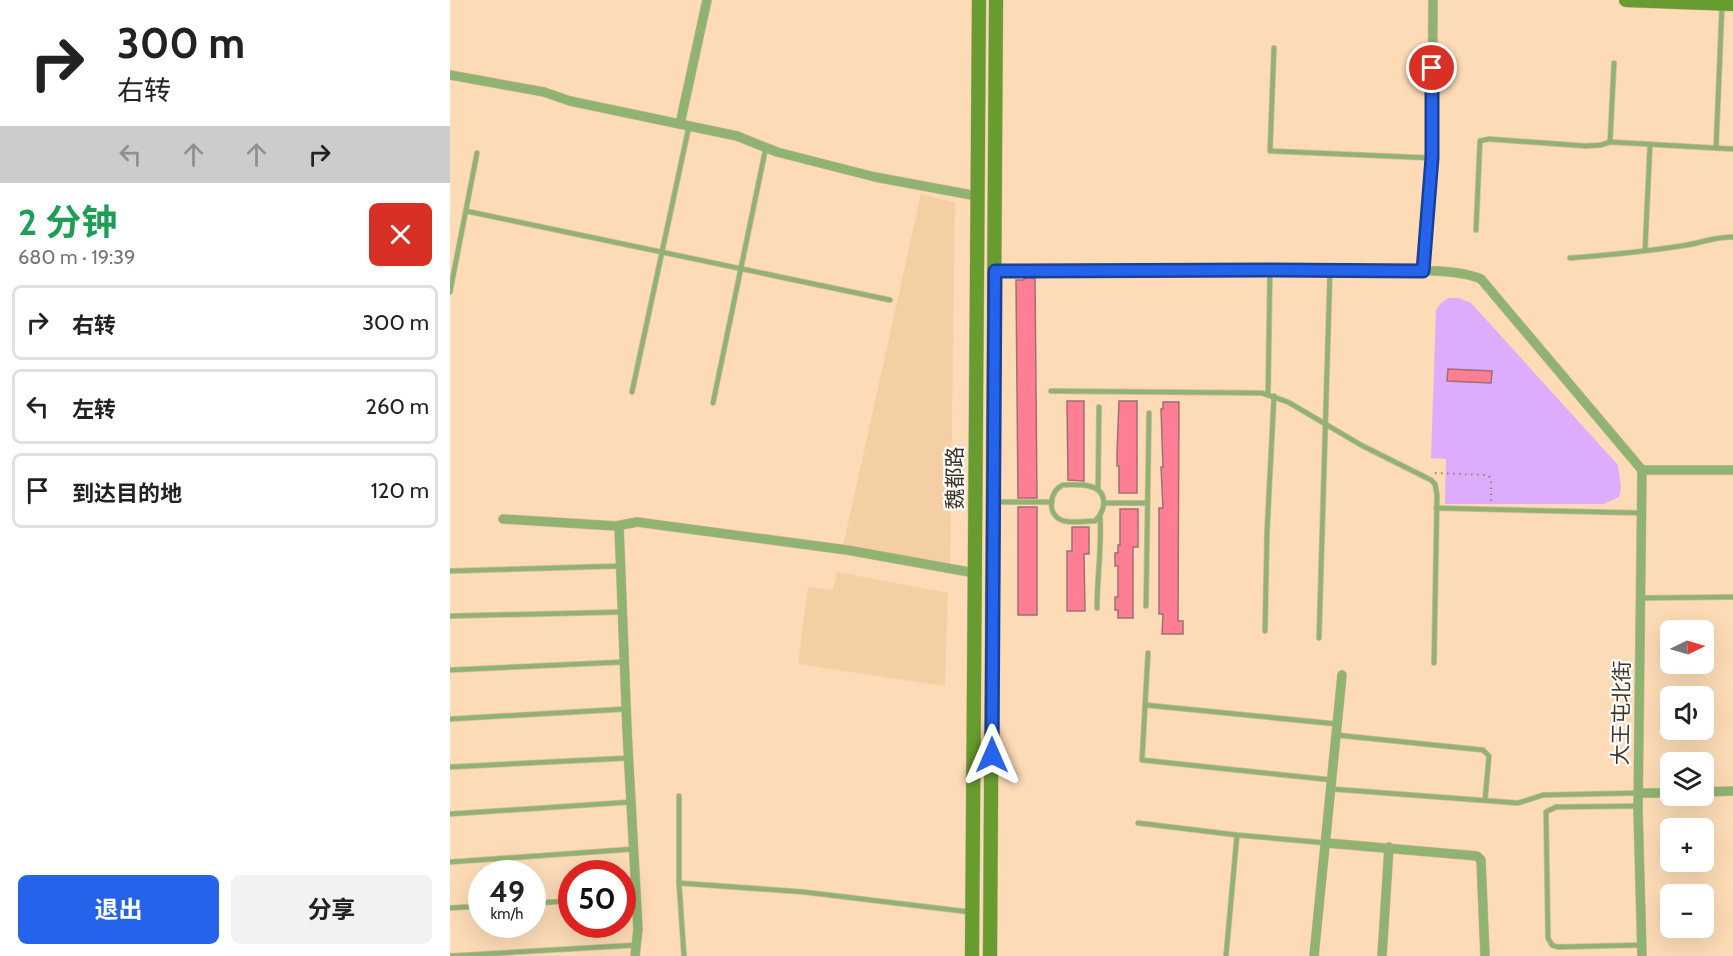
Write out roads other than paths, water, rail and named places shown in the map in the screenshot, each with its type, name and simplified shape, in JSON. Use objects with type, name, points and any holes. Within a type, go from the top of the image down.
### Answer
[{"type":"main road","name":"魏都路","points":[[972,956],[979,0]]},
{"type":"main road","name":"魏都路","points":[[990,956],[996,0]]},
{"type":"main road","points":[[1626,0],[1727,4]]},
{"type":"street","points":[[684,125],[707,0]]},
{"type":"street","points":[[1423,271],[1432,158],[1433,0]]},
{"type":"street","points":[[450,75],[544,92],[570,101],[737,136],[777,152],[875,177],[977,196]]},
{"type":"street","points":[[995,271],[1330,270],[1470,274],[1481,279],[1642,470],[1733,470]]},
{"type":"street","name":"大王屯北街","points":[[1641,956],[1638,793],[1642,470]]},
{"type":"street","points":[[503,519],[619,526],[637,522],[847,550],[975,573]]},
{"type":"street","points":[[619,526],[634,860]]},
{"type":"street","points":[[1314,956],[1342,675]]},
{"type":"street","points":[[1714,792],[1733,791]]},
{"type":"street","points":[[1638,793],[1660,792]]},
{"type":"street","points":[[1327,843],[1478,856],[1481,860],[1485,956]]},
{"type":"street","points":[[1382,956],[1389,847]]},
{"type":"street","points":[[634,956],[638,929],[636,897]]},
{"type":"lane","points":[[1716,148],[1727,4]]},
{"type":"lane","points":[[1274,48],[1270,151],[1432,158]]},
{"type":"lane","points":[[1610,142],[1614,63]]},
{"type":"lane","points":[[632,392],[662,252],[684,125]]},
{"type":"lane","points":[[1476,230],[1480,141],[1489,139],[1586,146],[1610,142],[1733,148]]},
{"type":"lane","points":[[1645,250],[1650,144]]},
{"type":"lane","points":[[713,404],[766,147]]},
{"type":"lane","points":[[450,292],[477,153]]},
{"type":"lane","points":[[466,211],[890,300]]},
{"type":"lane","points":[[1570,258],[1690,244],[1711,238],[1733,237]]},
{"type":"lane","points":[[1268,395],[1270,270]]},
{"type":"lane","points":[[1319,638],[1330,270]]},
{"type":"lane","points":[[1051,391],[1274,396],[1435,484],[1437,508],[1434,663]]},
{"type":"lane","points":[[1265,632],[1274,396]]},
{"type":"lane","points":[[1097,608],[1100,516],[1105,502],[1098,489],[1099,407]]},
{"type":"lane","points":[[1146,606],[1149,412]]},
{"type":"lane","points":[[1098,489],[1088,486],[1063,485],[1053,492],[1052,502],[1053,511],[1062,521],[1095,521],[1100,516]]},
{"type":"lane","points":[[994,502],[1052,502]]},
{"type":"lane","points":[[1105,502],[1148,503]]},
{"type":"lane","points":[[1437,508],[1642,513]]},
{"type":"lane","points":[[450,571],[620,566]]},
{"type":"lane","points":[[1641,598],[1733,597]]},
{"type":"lane","points":[[450,616],[622,612]]},
{"type":"lane","points":[[1148,653],[1142,760],[1332,784],[1518,803],[1543,795],[1638,793]]},
{"type":"lane","points":[[450,670],[624,662]]},
{"type":"lane","points":[[1145,705],[1337,724]]},
{"type":"lane","points":[[450,719],[626,709]]},
{"type":"lane","points":[[1336,735],[1483,750],[1489,756],[1485,800]]},
{"type":"lane","points":[[450,767],[628,758]]},
{"type":"lane","points":[[679,796],[679,883],[684,956]]},
{"type":"lane","points":[[450,814],[631,802]]},
{"type":"lane","points":[[1638,806],[1556,807],[1546,812],[1547,927],[1548,938],[1552,945],[1558,947],[1641,945]]},
{"type":"lane","points":[[1138,824],[1327,843]]},
{"type":"lane","points":[[1226,956],[1237,835]]},
{"type":"lane","points":[[450,862],[634,849]]},
{"type":"lane","points":[[679,883],[804,892],[973,912]]},
{"type":"lane","points":[[450,908],[468,907]]},
{"type":"lane","points":[[450,956],[637,945]]}]
